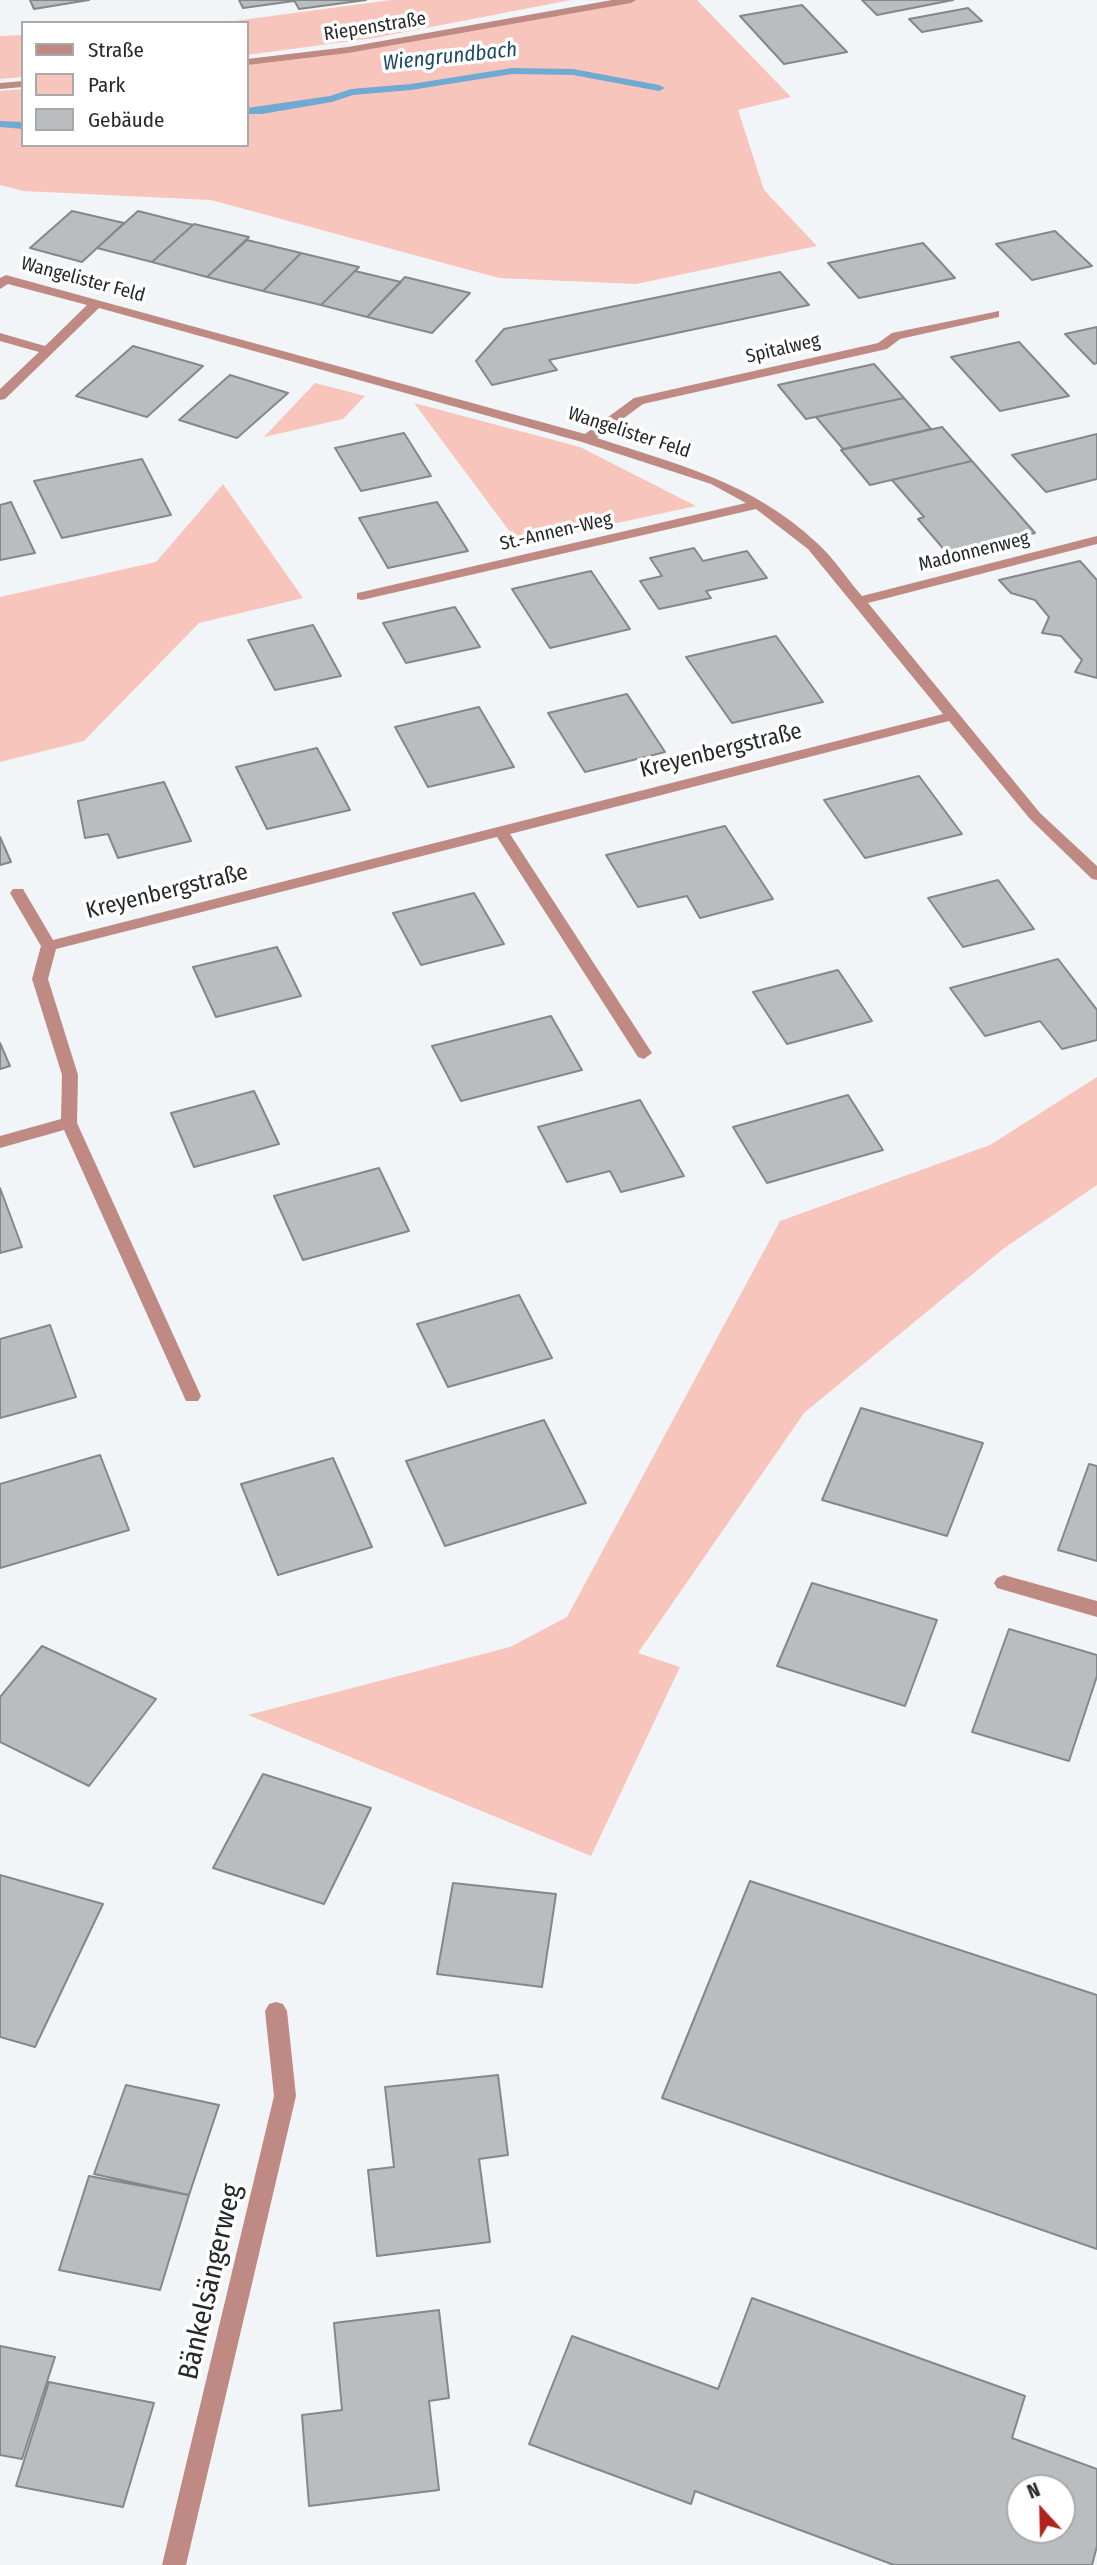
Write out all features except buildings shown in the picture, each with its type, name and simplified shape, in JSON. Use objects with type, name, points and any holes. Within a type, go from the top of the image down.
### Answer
[{"type":"street","name":"Riepenstraße","points":[[248,62],[348,50],[631,0]]},
{"type":"street","points":[[0,86],[21,84]]},
{"type":"street","name":"Wangelister Feld","points":[[0,285],[6,279],[97,303],[587,439],[716,481],[758,504],[813,546],[1035,816],[1097,875]]},
{"type":"street","points":[[0,396],[97,303]]},
{"type":"street","name":"Spitalweg","points":[[587,439],[639,401],[882,346],[896,336],[995,314]]},
{"type":"street","points":[[0,337],[46,350]]},
{"type":"street","name":"St.-Annen-Weg","points":[[362,596],[758,504]]},
{"type":"street","name":"Madonnenweg","points":[[860,601],[1097,540]]},
{"type":"street","name":"Kreyenbergstraße","points":[[49,946],[953,716]]},
{"type":"street","points":[[500,830],[644,1053]]},
{"type":"street","points":[[18,892],[49,946],[40,979],[70,1075],[69,1124],[192,1396]]},
{"type":"street","points":[[0,1142],[69,1124]]},
{"type":"street","points":[[1004,1583],[1097,1609]]},
{"type":"street","name":"Bänkelsängerweg","points":[[174,2565],[285,2096],[276,2011]]},
{"type":"green space","points":[[391,0],[571,0],[374,38],[248,55],[248,21],[234,21]]},
{"type":"green space","points":[[631,0],[697,0],[791,97],[738,110],[764,190],[817,246],[636,284],[499,278],[211,200],[23,191],[0,185],[0,91],[21,89],[21,147],[248,147],[248,62],[348,50]]},
{"type":"green space","points":[[21,35],[21,77],[0,79],[0,36]]},
{"type":"green space","points":[[315,383],[365,396],[343,419],[264,437]]},
{"type":"green space","points":[[414,403],[580,447],[696,506],[519,544]]},
{"type":"green space","points":[[223,484],[303,598],[199,623],[84,741],[0,762],[0,597],[156,562]]},
{"type":"green space","points":[[1097,1077],[1097,1185],[1003,1249],[804,1413],[638,1653],[680,1667],[591,1856],[248,1715],[510,1647],[567,1617],[780,1221],[990,1145]]},
{"type":"waterway","name":"Wiengrundbach","points":[[248,111],[332,99],[351,92],[411,87],[512,71],[573,72],[659,88]]},
{"type":"waterway","name":"Wiengrundbach","points":[[0,124],[21,126]]}]
